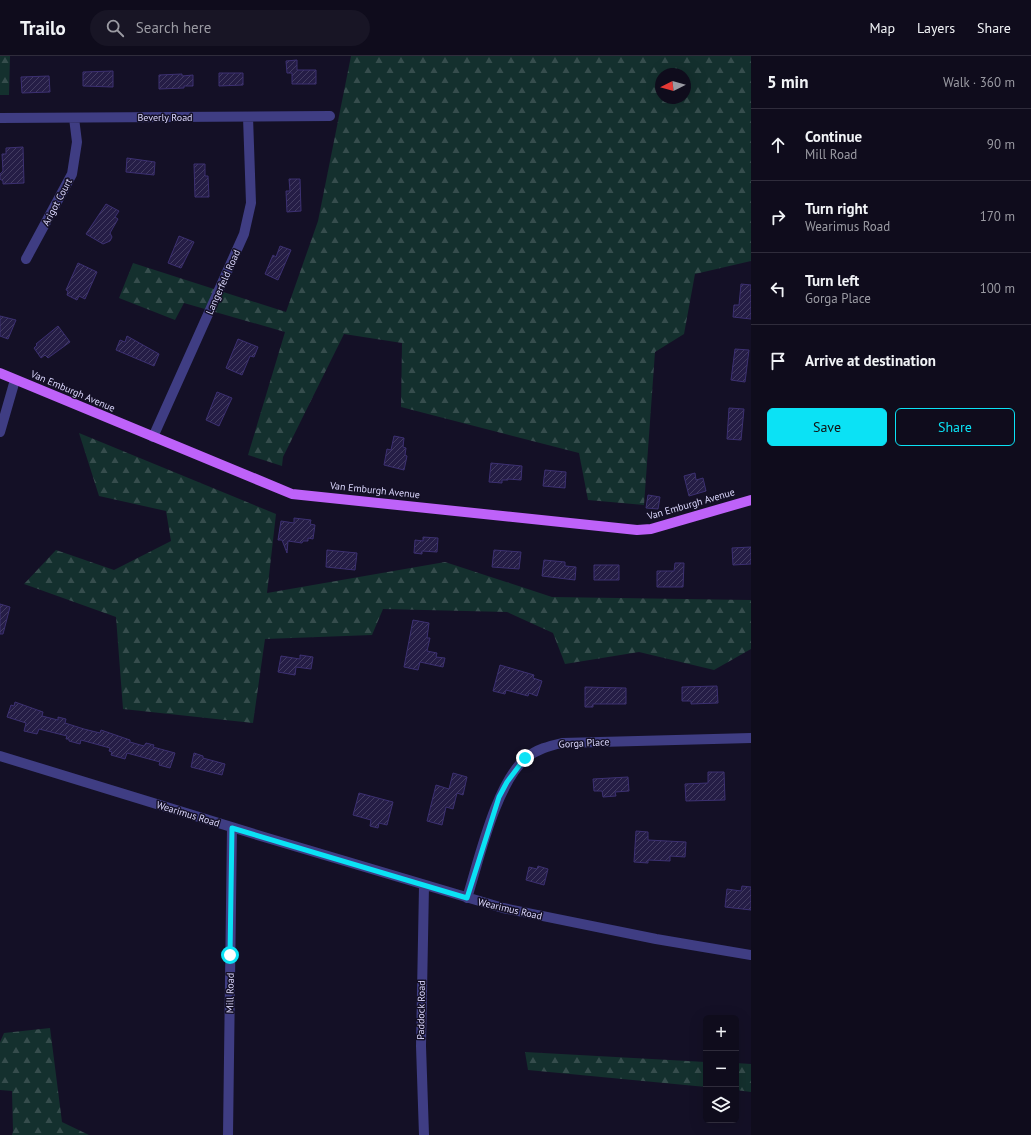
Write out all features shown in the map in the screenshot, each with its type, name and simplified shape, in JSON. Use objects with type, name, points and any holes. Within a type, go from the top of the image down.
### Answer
[{"type":"main road","name":"Van Emburgh Avenue","points":[[0,373],[292,494],[637,530],[651,529],[751,500]]},
{"type":"street","name":"Beverly Road","points":[[0,118],[330,116]]},
{"type":"street","name":"Langerfeld Road","points":[[153,437],[244,234],[251,203],[248,117]]},
{"type":"street","name":"Arigot Court","points":[[26,259],[72,174],[77,142],[74,118]]},
{"type":"street","points":[[0,432],[14,380]]},
{"type":"street","name":"Gorga Place","points":[[467,898],[499,797],[514,771],[525,758],[535,752],[562,743],[751,738]]},
{"type":"street","name":"Wearimus Road","points":[[0,756],[232,828],[424,886],[503,908],[648,937],[751,955]]},
{"type":"street","name":"Mill Road","points":[[228,1135],[232,828]]},
{"type":"street","name":"Paddock Road","points":[[424,886],[421,1046],[424,1135]]},
{"type":"green space","points":[[0,56],[10,56],[9,95],[0,95]]},
{"type":"green space","points":[[351,56],[751,56],[751,261],[695,274],[684,334],[655,352],[644,505],[588,500],[579,453],[401,407],[402,343],[344,334],[283,457],[282,466],[248,455],[285,332],[184,303],[175,320],[119,298],[133,263],[286,312],[318,221]]},
{"type":"green space","points":[[79,433],[276,514],[267,593],[445,562],[552,597],[751,600],[751,649],[714,670],[639,652],[565,664],[553,633],[507,612],[383,609],[372,635],[265,639],[253,723],[123,709],[116,617],[24,584],[56,550],[114,570],[171,541],[166,511],[99,496]]},
{"type":"green space","points":[[50,1028],[62,1122],[89,1135],[12,1135],[12,1091],[0,1090],[0,1042],[4,1033]]},
{"type":"green space","points":[[525,1052],[703,1062],[703,1087],[528,1070]]},
{"type":"green space","points":[[739,1063],[751,1064],[751,1092],[739,1090]]},
{"type":"building","points":[[297,60],[297,70],[316,70],[316,84],[292,84],[292,73],[287,73],[286,61]]},
{"type":"building","points":[[113,71],[113,87],[83,86],[83,72]]},
{"type":"building","points":[[219,73],[243,73],[243,85],[219,86]]},
{"type":"building","points":[[182,74],[182,76],[193,75],[193,86],[184,86],[184,88],[159,89],[159,75]]},
{"type":"building","points":[[49,76],[50,92],[22,93],[21,77]]},
{"type":"building","points":[[23,147],[24,183],[3,184],[3,181],[0,179],[0,174],[3,171],[2,154],[6,154],[6,148]]},
{"type":"building","points":[[127,158],[155,162],[154,175],[126,172]]},
{"type":"building","points":[[194,164],[205,164],[205,176],[208,176],[209,197],[195,197]]},
{"type":"building","points":[[289,179],[300,179],[301,211],[287,212],[286,191],[290,191]]},
{"type":"building","points":[[106,204],[119,211],[115,217],[118,219],[110,233],[112,237],[110,241],[103,244],[86,234]]},
{"type":"building","points":[[179,236],[194,242],[181,268],[168,263]]},
{"type":"building","points":[[280,246],[291,250],[278,280],[265,274],[273,255],[276,257]]},
{"type":"building","points":[[78,263],[97,272],[85,299],[79,296],[77,300],[67,295],[68,291],[66,290]]},
{"type":"building","points":[[741,284],[751,285],[751,319],[733,317],[734,305],[739,305]]},
{"type":"building","points":[[0,316],[16,320],[8,339],[0,336]]},
{"type":"building","points":[[58,326],[70,342],[48,358],[45,355],[41,358],[34,348],[37,345],[36,344]]},
{"type":"building","points":[[127,336],[159,354],[154,366],[116,350],[120,340],[125,342]]},
{"type":"building","points":[[238,339],[258,347],[254,357],[250,356],[242,375],[226,368]]},
{"type":"building","points":[[735,349],[749,350],[745,382],[731,380]]},
{"type":"building","points":[[217,392],[232,398],[219,426],[206,420]]},
{"type":"building","points":[[729,408],[744,409],[741,440],[727,439]]},
{"type":"building","points":[[394,436],[404,438],[403,447],[406,448],[405,455],[407,456],[404,470],[384,465],[387,449],[391,450]]},
{"type":"building","points":[[491,463],[522,466],[521,480],[508,479],[502,480],[502,483],[489,482]]},
{"type":"building","points":[[545,470],[566,472],[565,488],[543,486]]},
{"type":"building","points":[[695,473],[696,480],[703,478],[706,491],[689,496],[684,476]]},
{"type":"building","points":[[648,495],[660,497],[658,509],[646,508]]},
{"type":"building","points":[[294,518],[311,520],[310,524],[315,525],[313,539],[308,538],[308,541],[303,541],[302,543],[288,541],[287,553],[282,540],[278,540],[281,521],[294,523]]},
{"type":"building","points":[[423,537],[438,538],[437,552],[422,551],[422,554],[414,553],[415,540],[423,541]]},
{"type":"building","points":[[751,547],[751,564],[733,565],[732,548]]},
{"type":"building","points":[[327,550],[357,553],[355,570],[326,567]]},
{"type":"building","points":[[494,550],[521,552],[519,569],[492,567]]},
{"type":"building","points":[[544,560],[565,562],[565,566],[576,567],[575,580],[542,576]]},
{"type":"building","points":[[675,563],[684,563],[683,587],[657,587],[657,571],[674,571]]},
{"type":"building","points":[[594,565],[619,565],[619,580],[594,580]]},
{"type":"building","points":[[0,604],[10,607],[3,634],[0,634]]},
{"type":"building","points":[[413,620],[429,623],[427,638],[430,638],[427,651],[437,653],[436,657],[445,658],[443,667],[420,662],[418,670],[404,667]]},
{"type":"building","points":[[300,655],[313,657],[311,669],[296,667],[295,675],[278,672],[281,656],[300,659]]},
{"type":"building","points":[[500,665],[534,675],[533,678],[542,681],[537,696],[529,693],[528,696],[506,690],[505,694],[493,691]]},
{"type":"building","points":[[717,686],[718,703],[691,704],[691,701],[682,701],[682,687]]},
{"type":"building","points":[[585,687],[626,688],[626,704],[593,704],[593,707],[585,707]]},
{"type":"building","points":[[15,702],[43,712],[42,716],[58,720],[58,717],[66,719],[65,723],[84,729],[100,733],[101,730],[130,740],[130,742],[144,746],[146,743],[154,745],[153,747],[175,753],[170,768],[159,765],[160,762],[127,753],[125,759],[111,755],[112,752],[109,751],[110,748],[81,740],[80,744],[69,741],[69,739],[66,739],[67,736],[39,729],[37,734],[24,731],[26,723],[7,717],[11,705],[14,706]]},
{"type":"building","points":[[194,753],[203,756],[203,758],[225,764],[222,775],[191,767]]},
{"type":"building","points":[[708,772],[724,772],[725,800],[686,801],[685,784],[708,783]]},
{"type":"building","points":[[453,773],[467,777],[463,795],[457,793],[453,809],[446,807],[442,825],[427,821],[436,785],[449,789]]},
{"type":"building","points":[[628,777],[629,791],[615,792],[616,796],[603,797],[602,791],[594,791],[593,779]]},
{"type":"building","points":[[359,793],[393,802],[387,825],[379,823],[378,828],[370,826],[371,820],[353,815]]},
{"type":"building","points":[[636,831],[648,832],[648,840],[686,842],[685,857],[670,856],[670,861],[648,860],[648,863],[634,862]]},
{"type":"building","points":[[538,866],[548,869],[544,885],[526,880],[529,867],[537,869]]},
{"type":"building","points":[[742,886],[751,887],[751,910],[725,907],[727,889],[741,891]]},
{"type":"route","points":[[230,955],[232,828],[467,898],[499,797],[514,771],[525,758]]}]
